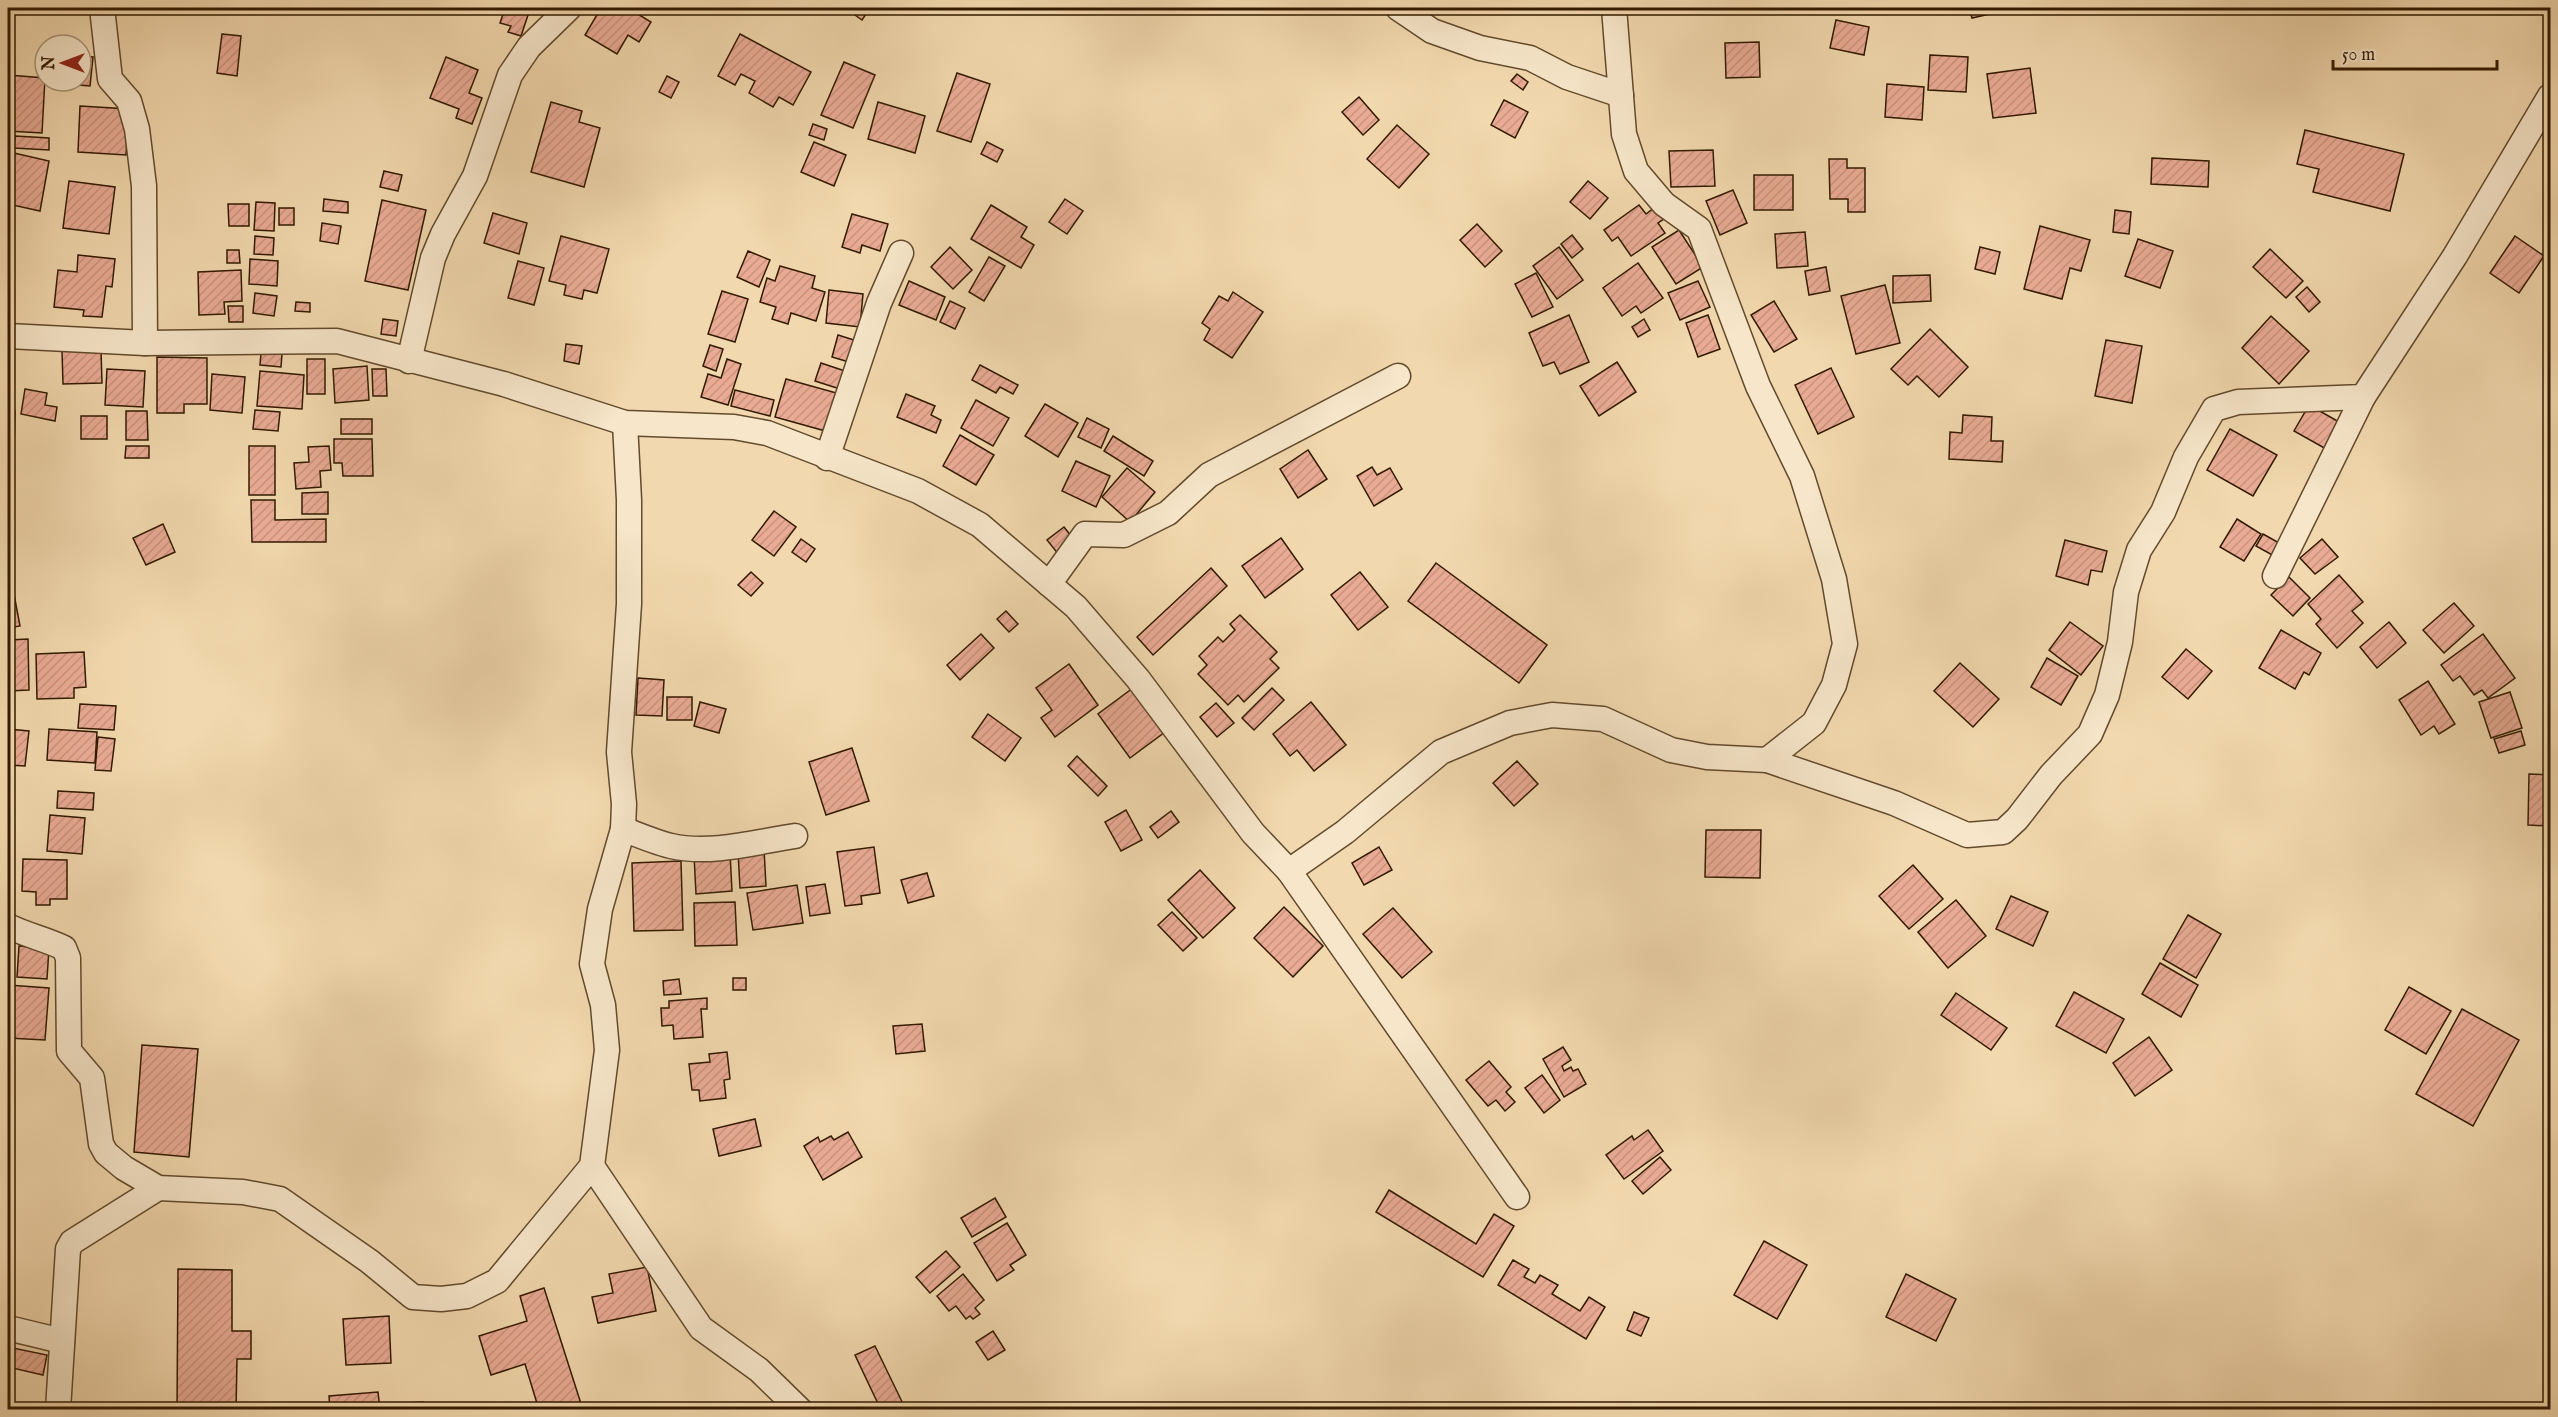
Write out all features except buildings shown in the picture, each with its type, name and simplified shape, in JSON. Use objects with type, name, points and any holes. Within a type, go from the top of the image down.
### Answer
[{"type":"street","points":[[102,8],[110,79],[129,101],[138,140],[144,186],[145,343]]},
{"type":"street","points":[[409,361],[433,258],[475,176],[510,75],[529,47],[569,8]]},
{"type":"street","points":[[1398,8],[1432,31],[1480,48],[1530,58],[1567,77],[1622,95]]},
{"type":"street","points":[[1614,8],[1624,134],[1636,171],[1664,204],[1699,229],[1758,386],[1802,476],[1834,579],[1845,644],[1834,685],[1814,723],[1767,760]]},
{"type":"street","points":[[2275,576],[2363,397],[2455,256],[2550,96]]},
{"type":"street","points":[[827,458],[879,303],[901,253]]},
{"type":"street","points":[[8,336],[145,343],[325,340],[504,384],[625,423],[752,430],[918,491],[980,525],[1076,606],[1130,670],[1253,833],[1289,871],[1517,1197]]},
{"type":"street","points":[[1049,584],[1085,534],[1124,535],[1168,513],[1209,475],[1398,376]]},
{"type":"street","points":[[1289,871],[1345,832],[1441,752],[1510,723],[1552,716],[1603,719],[1671,750],[1707,757],[1767,760],[1894,803],[1967,835],[2003,832],[2017,819],[2051,775],[2090,734],[2107,696],[2120,642],[2126,592],[2139,550],[2163,512],[2201,428],[2214,409],[2238,402],[2363,397]]},
{"type":"street","points":[[8,926],[26,936],[49,940],[64,948],[68,958],[69,1051],[92,1078],[100,1144],[106,1153],[124,1168],[158,1188],[243,1192],[280,1199],[369,1261],[413,1297],[441,1299],[467,1296],[497,1281],[592,1166],[607,1050],[603,1005],[592,964],[600,909],[623,829],[624,804],[619,752],[628,604],[629,512],[625,423]]},
{"type":"street","points":[[623,829],[672,846],[702,848],[728,847],[795,836]]},
{"type":"street","points":[[592,1166],[701,1328],[759,1370],[800,1410]]},
{"type":"street","points":[[58,1410],[66,1261],[72,1242],[158,1188]]},
{"type":"street","points":[[8,1328],[62,1341]]}]
